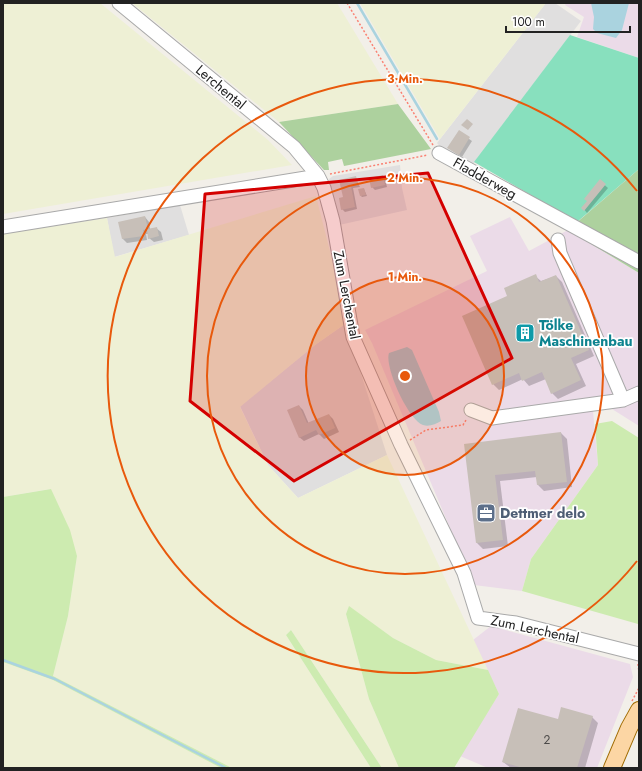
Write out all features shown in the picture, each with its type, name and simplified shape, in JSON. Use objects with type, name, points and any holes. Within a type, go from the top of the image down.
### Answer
[{"type":"main road","points":[[612,768],[629,728],[639,710]]},
{"type":"street","name":"Lerchental","points":[[119,3],[294,148],[318,176]]},
{"type":"street","name":"Fladderweg","points":[[439,153],[639,262]]},
{"type":"street","points":[[3,227],[318,176]]},
{"type":"street","name":"Zum Lerchental","points":[[318,176],[324,188],[333,221],[353,337],[401,445],[464,573],[478,618],[516,623],[639,654]]},
{"type":"street","points":[[558,240],[560,253],[623,400]]},
{"type":"street","points":[[471,410],[492,418],[623,400],[639,393]]},
{"type":"path","points":[[347,3],[426,135],[439,153]]},
{"type":"path","name":"Fladderweg","points":[[318,176],[439,153]]},
{"type":"path","points":[[401,445],[426,430],[463,425],[471,410]]},
{"type":"highlighted area","points":[[428,173],[512,358],[294,481],[190,401],[205,194]]},
{"type":"shaded area","points":[[546,3],[555,3],[581,21],[471,167],[444,151],[437,143]]},
{"type":"shaded area","points":[[566,3],[639,3],[639,58],[577,37],[584,17],[565,5]]},
{"type":"shaded area","points":[[400,165],[402,188],[407,210],[339,225],[329,179],[333,176]]},
{"type":"shaded area","points":[[180,205],[189,235],[114,257],[107,218]]},
{"type":"shaded area","points":[[510,217],[529,251],[568,230],[639,273],[639,426],[612,409],[593,411],[598,465],[531,559],[522,591],[474,585],[372,343],[365,330],[487,271],[470,236]]},
{"type":"shaded area","points":[[345,324],[387,455],[298,498],[268,465],[240,406],[315,345]]},
{"type":"shaded area","points":[[491,626],[630,664],[633,677],[597,768],[488,768],[460,756],[499,694],[473,640]]},
{"type":"green space","points":[[3,3],[100,3],[268,140],[292,165],[3,214]]},
{"type":"green space","points":[[132,3],[337,3],[398,104],[279,122]]},
{"type":"green space","points":[[360,3],[546,3],[440,139]]},
{"type":"green space","points":[[570,35],[639,58],[639,169],[577,222],[474,162]]},
{"type":"green space","points":[[398,104],[431,149],[344,166],[342,159],[328,162],[329,170],[324,170],[279,122]]},
{"type":"green space","points":[[639,169],[639,273],[568,230]]},
{"type":"green space","points":[[316,196],[340,291],[345,324],[315,345],[240,407],[268,465],[298,498],[387,455],[488,670],[436,660],[393,638],[349,607],[346,614],[369,699],[399,768],[382,768],[291,630],[286,635],[371,768],[232,768],[53,676],[68,616],[77,556],[50,489],[3,497],[3,234],[107,218],[115,257]]},
{"type":"green space","points":[[612,421],[639,438],[638,624],[522,591],[531,559],[598,465],[595,424]]},
{"type":"green space","points":[[51,489],[70,530],[77,556],[68,616],[53,676],[232,768],[221,768],[53,680],[3,662],[3,497]]},
{"type":"green space","points":[[349,606],[393,638],[436,660],[488,670],[499,694],[454,768],[399,768],[369,699],[346,614]]},
{"type":"green space","points":[[291,630],[382,768],[371,768],[286,635]]},
{"type":"green space","points":[[3,662],[53,680],[221,768],[3,768]]},
{"type":"water","points":[[591,3],[629,3],[622,30],[616,38],[597,33],[593,29],[594,17]]},
{"type":"water","points":[[407,347],[412,350],[439,412],[441,421],[435,424],[425,426],[417,421],[398,392],[390,369],[388,360],[389,353]]},
{"type":"building","points":[[467,119],[473,124],[468,130],[461,125]]},
{"type":"building","points":[[459,130],[470,137],[459,155],[447,148]]},
{"type":"building","points":[[383,175],[385,185],[371,188],[369,178]]},
{"type":"building","points":[[356,176],[358,184],[351,186],[355,207],[341,210],[339,198],[343,197],[339,180]]},
{"type":"building","points":[[600,179],[606,184],[584,211],[581,208],[587,201],[584,199]]},
{"type":"building","points":[[364,188],[366,195],[360,196],[358,189]]},
{"type":"building","points":[[145,216],[148,229],[157,227],[159,236],[148,239],[147,229],[143,230],[144,236],[122,239],[118,222]]},
{"type":"building","name":"Tölke Maschinenbau","points":[[536,274],[539,282],[556,275],[589,350],[571,358],[581,380],[551,394],[542,372],[522,381],[519,373],[492,385],[462,316],[507,296],[504,288]]},
{"type":"building","points":[[299,405],[307,423],[329,414],[335,428],[319,435],[316,430],[299,438],[287,410]]},
{"type":"building","name":"Dettmer delo","points":[[561,432],[567,482],[537,485],[535,471],[495,475],[503,540],[476,543],[464,444]]},
{"type":"building","points":[[561,707],[593,716],[577,768],[523,768],[502,762],[518,708],[558,719]]},
{"type":"waterway","points":[[357,3],[437,139]]},
{"type":"waterway","points":[[3,660],[55,679],[226,768]]},
{"type":"place","name":"Tölke Maschinenbau","points":[[525,333]]},
{"type":"place","name":"Dettmer delo","points":[[486,513]]}]
